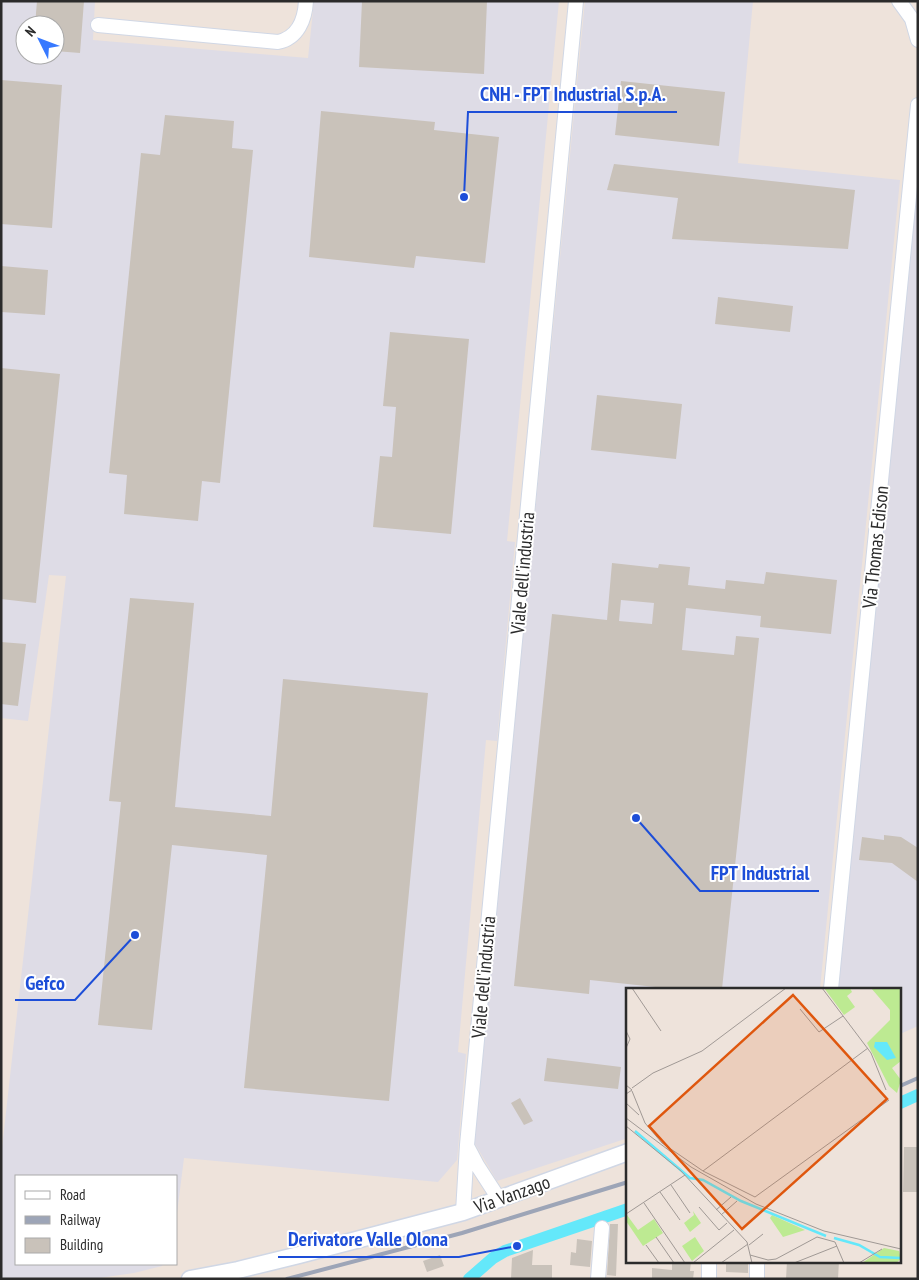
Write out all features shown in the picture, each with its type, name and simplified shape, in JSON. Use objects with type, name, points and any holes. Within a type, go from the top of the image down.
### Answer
[{"type":"street","points":[[98,25],[278,42],[292,35],[301,24],[305,15],[306,1]]},
{"type":"street","name":"Viale dell'industria","points":[[463,1212],[467,1145],[576,1]]},
{"type":"street","points":[[899,1],[912,19],[918,40]]},
{"type":"street","name":"Via Thomas Edison","points":[[831,988],[918,105]]},
{"type":"street","points":[[467,1145],[498,1199]]},
{"type":"street","name":"Via Vanzago","points":[[190,1279],[299,1255],[463,1212],[626,1153]]},
{"type":"street","points":[[598,1279],[602,1228]]},
{"type":"street","points":[[709,1262],[709,1279]]},
{"type":"street","points":[[757,1279],[758,1262]]},
{"type":"shaded area","points":[[1,1],[95,1],[93,40],[308,58],[314,1],[559,1],[507,541],[515,542],[497,741],[486,740],[458,1052],[466,1054],[457,1160],[438,1182],[184,1158],[178,1205],[178,1175],[15,1175],[15,1265],[162,1265],[134,1273],[92,1279],[1,1279],[1,1157],[66,576],[49,575],[28,721],[1,718]]},
{"type":"shaded area","points":[[585,1],[753,1],[738,163],[900,180],[820,988],[626,988],[626,1139],[497,1181],[474,1142]]},
{"type":"shaded area","points":[[918,160],[918,1026],[902,1033],[902,988],[837,988]]},
{"type":"building","points":[[37,1],[84,1],[80,53],[65,52],[65,15],[36,15]]},
{"type":"building","points":[[362,1],[487,1],[484,74],[359,67]]},
{"type":"building","points":[[1,80],[62,85],[52,228],[1,224]]},
{"type":"building","points":[[621,81],[725,92],[719,146],[615,135]]},
{"type":"building","points":[[321,111],[435,122],[434,130],[499,137],[485,263],[416,256],[414,268],[309,257]]},
{"type":"building","points":[[165,115],[234,121],[232,148],[253,150],[220,483],[202,481],[198,521],[124,514],[127,475],[109,473],[141,153],[160,155]]},
{"type":"building","points":[[614,164],[855,190],[848,249],[672,239],[678,198],[607,190]]},
{"type":"building","points":[[1,266],[48,270],[45,315],[1,312]]},
{"type":"building","points":[[718,297],[793,306],[790,332],[715,324]]},
{"type":"building","points":[[390,332],[469,339],[451,534],[373,527],[380,456],[392,457],[396,407],[383,406]]},
{"type":"building","points":[[1,368],[60,374],[36,603],[1,599]]},
{"type":"building","points":[[597,395],[682,404],[676,459],[591,450]]},
{"type":"building","points":[[612,563],[658,568],[659,564],[690,567],[688,585],[725,589],[726,580],[764,584],[766,572],[837,580],[831,634],[760,627],[761,616],[686,608],[682,650],[734,655],[736,636],[759,638],[722,988],[665,988],[590,980],[589,994],[514,986],[552,614],[607,620]],"holes":[[[621,600],[654,603],[652,624],[619,621]]]},
{"type":"building","points":[[130,598],[194,603],[175,807],[271,816],[283,679],[428,693],[389,1101],[244,1088],[267,855],[172,845],[152,1030],[98,1025],[121,802],[109,801]]},
{"type":"building","points":[[1,642],[26,644],[18,706],[1,704]]},
{"type":"building","points":[[884,835],[901,837],[918,848],[918,882],[892,863],[859,860],[862,837],[884,840]]},
{"type":"building","points":[[547,1058],[621,1067],[618,1089],[544,1081]]},
{"type":"building","points":[[520,1098],[533,1121],[524,1125],[511,1103]]},
{"type":"building","points":[[904,1147],[918,1147],[918,1192],[903,1192]]},
{"type":"building","points":[[610,1224],[618,1224],[616,1276],[607,1275]]},
{"type":"building","points":[[577,1239],[592,1241],[590,1267],[570,1265],[571,1252],[576,1253]]},
{"type":"building","points":[[533,1250],[532,1265],[552,1265],[552,1278],[511,1279],[512,1258]]},
{"type":"building","points":[[440,1255],[444,1266],[427,1272],[423,1261]]},
{"type":"building","points":[[672,1262],[691,1262],[690,1271],[694,1271],[693,1279],[652,1279],[652,1268],[672,1270]]},
{"type":"building","points":[[726,1262],[748,1262],[748,1273],[726,1272]]},
{"type":"building","points":[[787,1262],[839,1262],[838,1279],[786,1279]]},
{"type":"waterway","points":[[902,1102],[918,1095]]},
{"type":"waterway","points":[[469,1279],[493,1258],[505,1251],[626,1210]]},
{"type":"railway","points":[[902,1085],[918,1078]]},
{"type":"railway","points":[[287,1279],[462,1233],[626,1183]]},
{"type":"place","name":"CNH - FPT Industrial S.p.A.","points":[[464,197]]},
{"type":"place","name":"FPT Industrial","points":[[636,818]]},
{"type":"place","name":"Gefco","points":[[135,935]]},
{"type":"place","name":"Derivatore Valle Olona","points":[[517,1246]]}]
